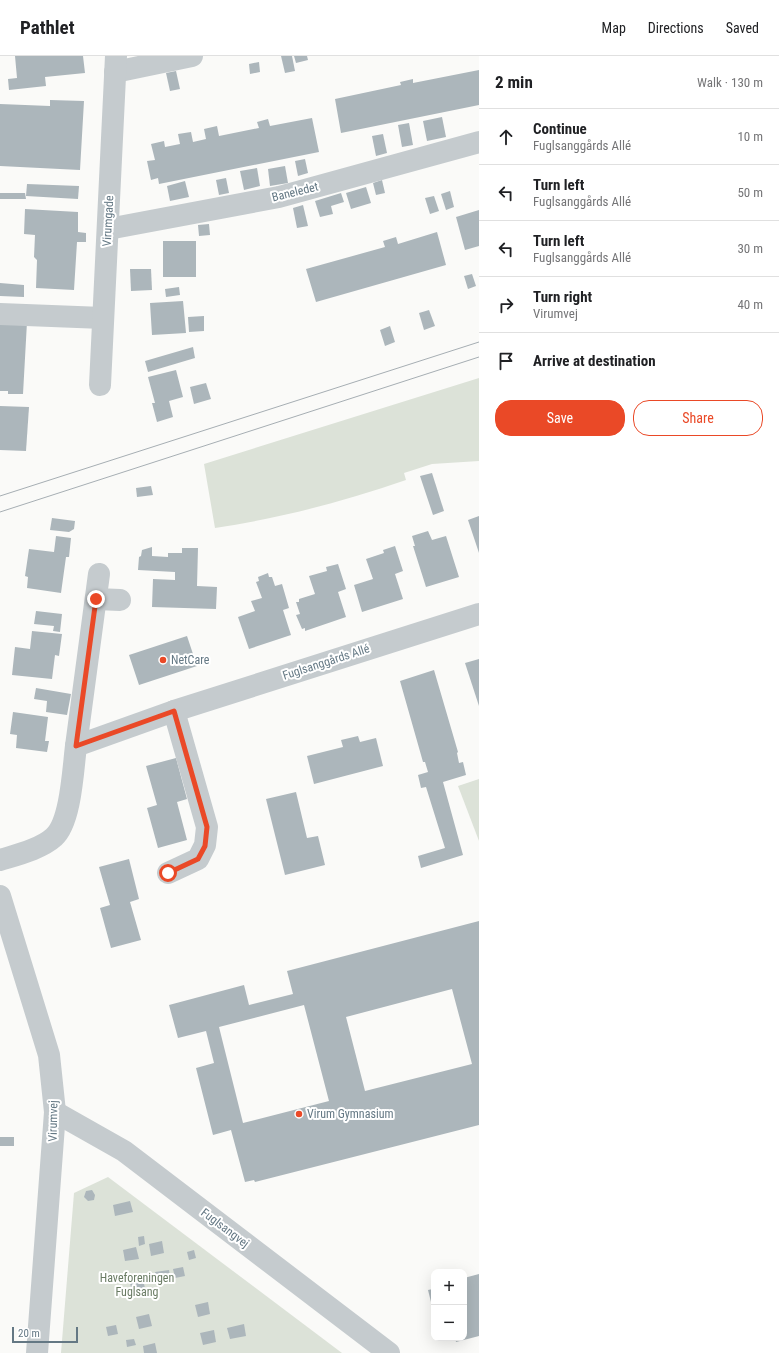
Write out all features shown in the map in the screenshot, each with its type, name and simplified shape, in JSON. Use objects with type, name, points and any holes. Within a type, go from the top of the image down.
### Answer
[{"type":"street","points":[[116,64],[192,56]]},
{"type":"street","name":"Virumgade","points":[[100,385],[116,64]]},
{"type":"street","name":"Baneledet","points":[[108,229],[279,197],[479,142]]},
{"type":"street","points":[[0,314],[103,318]]},
{"type":"street","points":[[0,860],[42,845],[55,837],[62,826],[67,812],[99,574]]},
{"type":"street","points":[[96,599],[120,600]]},
{"type":"street","name":"Fuglsanggårds Allé","points":[[76,746],[174,711],[479,614]]},
{"type":"street","points":[[168,873],[198,859],[205,846],[207,827],[174,711]]},
{"type":"street","name":"Virumvej","points":[[0,896],[49,1055],[55,1112],[37,1353]]},
{"type":"street","name":"Fuglsangvej","points":[[55,1112],[124,1151],[389,1353]]},
{"type":"green space","points":[[479,378],[479,461],[432,464],[404,473],[406,480],[358,495],[288,514],[215,528],[204,464]]},
{"type":"green space","points":[[479,779],[479,841],[458,786]]},
{"type":"green space","name":"Haveforeningen Fuglsang","points":[[108,1177],[342,1353],[61,1353],[74,1193]]},
{"type":"building","points":[[15,56],[83,56],[85,73],[45,77],[46,86],[9,90],[8,79],[17,78]]},
{"type":"building","points":[[281,56],[292,56],[295,71],[285,73]]},
{"type":"building","points":[[294,56],[307,56],[308,60],[296,63]]},
{"type":"building","points":[[259,62],[260,72],[250,74],[249,64]]},
{"type":"building","points":[[479,70],[479,105],[341,133],[335,99],[401,85],[400,82],[413,79],[413,83]]},
{"type":"building","points":[[176,71],[180,89],[170,91],[166,73]]},
{"type":"building","points":[[50,100],[84,101],[80,170],[0,166],[0,104],[50,106]]},
{"type":"building","points":[[442,117],[446,137],[427,141],[423,121]]},
{"type":"building","points":[[312,118],[319,152],[159,184],[158,178],[151,180],[147,161],[155,160],[151,144],[164,141],[165,147],[180,144],[178,134],[191,132],[193,142],[206,139],[204,129],[217,126],[219,136],[259,128],[257,122],[268,119],[270,126]]},
{"type":"building","points":[[409,123],[413,145],[402,147],[398,125]]},
{"type":"building","points":[[383,134],[387,153],[376,156],[372,136]]},
{"type":"building","points":[[305,159],[308,173],[298,176],[295,161]]},
{"type":"building","points":[[285,166],[288,183],[270,186],[268,169]]},
{"type":"building","points":[[257,168],[260,186],[244,190],[240,171]]},
{"type":"building","points":[[226,178],[229,193],[219,195],[216,180]]},
{"type":"building","points":[[382,180],[385,193],[376,195],[373,183]]},
{"type":"building","points":[[185,181],[189,197],[170,201],[167,186]]},
{"type":"building","points":[[27,184],[79,186],[78,199],[26,196]]},
{"type":"building","points":[[366,187],[371,203],[351,209],[346,193]]},
{"type":"building","points":[[450,191],[454,207],[446,210],[441,194]]},
{"type":"building","points":[[0,193],[25,193],[26,199],[0,199]]},
{"type":"building","points":[[341,193],[344,202],[331,206],[333,214],[320,217],[315,201]]},
{"type":"building","points":[[434,196],[439,211],[430,214],[425,198]]},
{"type":"building","points":[[303,205],[308,226],[297,228],[293,208]]},
{"type":"building","points":[[25,209],[78,212],[78,232],[86,233],[86,242],[77,242],[74,290],[36,288],[37,260],[34,257],[35,235],[24,234]]},
{"type":"building","points":[[479,210],[479,246],[465,250],[456,217]]},
{"type":"building","points":[[209,224],[210,235],[199,236],[198,225]]},
{"type":"building","points":[[437,232],[446,265],[316,302],[306,269],[385,247],[383,241],[396,237],[398,244]]},
{"type":"building","points":[[163,241],[196,241],[196,277],[163,277]]},
{"type":"building","points":[[130,269],[151,269],[152,290],[131,291]]},
{"type":"building","points":[[472,274],[476,286],[468,289],[464,276]]},
{"type":"building","points":[[0,283],[24,285],[24,297],[0,296]]},
{"type":"building","points":[[179,287],[180,295],[166,297],[165,289]]},
{"type":"building","points":[[183,301],[186,333],[152,335],[150,303]]},
{"type":"building","points":[[429,310],[435,326],[424,330],[419,313]]},
{"type":"building","points":[[204,316],[204,331],[189,332],[188,317]]},
{"type":"building","points":[[0,321],[27,322],[23,394],[8,394],[8,391],[0,391]]},
{"type":"building","points":[[390,326],[395,342],[385,346],[380,330]]},
{"type":"building","points":[[193,347],[195,358],[148,372],[145,361]]},
{"type":"building","points":[[176,370],[183,397],[169,401],[173,417],[157,422],[152,403],[155,403],[148,377]]},
{"type":"building","points":[[206,383],[211,399],[194,404],[190,387]]},
{"type":"building","points":[[0,406],[29,407],[26,451],[0,450]]},
{"type":"building","points":[[432,473],[444,511],[433,515],[420,476]]},
{"type":"building","points":[[151,486],[153,495],[137,497],[136,488]]},
{"type":"building","points":[[479,516],[479,553],[468,520]]},
{"type":"building","points":[[52,518],[75,521],[74,529],[69,532],[50,530]]},
{"type":"building","points":[[428,531],[432,540],[446,536],[459,577],[426,587],[413,546],[415,546],[412,536]]},
{"type":"building","points":[[56,536],[71,538],[69,557],[66,557],[61,593],[27,588],[28,577],[25,576],[29,549],[54,552]]},
{"type":"building","points":[[395,546],[403,571],[395,574],[403,599],[362,612],[354,585],[373,579],[366,559],[384,553],[383,550]]},
{"type":"building","points":[[152,547],[152,556],[168,557],[168,553],[182,553],[182,548],[198,548],[197,586],[217,587],[216,609],[152,607],[153,579],[175,580],[175,572],[138,570],[139,557],[141,556],[142,550]]},
{"type":"building","points":[[338,564],[346,589],[338,592],[346,617],[305,631],[305,628],[302,629],[296,615],[300,614],[296,602],[299,602],[299,599],[315,594],[309,576],[327,571],[326,567]]},
{"type":"building","points":[[268,573],[269,577],[272,577],[275,586],[282,584],[289,608],[283,610],[291,635],[249,649],[238,617],[255,611],[251,601],[262,598],[256,582],[259,581],[258,577]]},
{"type":"building","points":[[36,611],[62,614],[60,632],[53,631],[54,626],[34,624]]},
{"type":"building","points":[[32,631],[62,634],[59,656],[55,655],[52,679],[12,675],[15,647],[30,649]]},
{"type":"building","name":"NetCare","points":[[187,636],[197,666],[139,685],[129,655]]},
{"type":"building","points":[[479,659],[479,706],[465,663]]},
{"type":"building","points":[[434,670],[458,752],[459,763],[463,762],[466,775],[443,782],[463,855],[421,868],[418,856],[445,848],[426,787],[421,788],[418,775],[428,772],[425,762],[423,762],[400,681]]},
{"type":"building","points":[[36,688],[71,694],[67,715],[46,712],[47,701],[34,699]]},
{"type":"building","points":[[13,712],[48,717],[45,741],[49,741],[47,752],[16,748],[17,735],[10,734]]},
{"type":"building","points":[[358,736],[360,742],[376,738],[383,766],[314,784],[307,756],[343,747],[341,740]]},
{"type":"building","points":[[176,758],[187,799],[177,802],[187,840],[158,848],[147,808],[157,805],[146,766]]},
{"type":"building","points":[[296,792],[307,838],[318,836],[325,865],[285,875],[266,799]]},
{"type":"building","points":[[129,859],[139,899],[130,902],[141,940],[111,948],[100,908],[110,905],[99,867]]},
{"type":"building","points":[[479,921],[479,1125],[255,1182],[254,1180],[245,1182],[231,1130],[213,1135],[196,1068],[214,1063],[206,1031],[178,1038],[169,1005],[244,985],[249,1005],[293,994],[287,971]],"holes":[[[452,989],[472,1064],[365,1091],[346,1017]],[[304,1005],[329,1101],[243,1123],[219,1027]]]},
{"type":"building","points":[[0,1137],[14,1137],[14,1146],[0,1146]]},
{"type":"building","points":[[92,1190],[95,1195],[94,1200],[88,1201],[84,1197],[86,1191]]},
{"type":"building","points":[[130,1201],[133,1212],[115,1216],[113,1205]]},
{"type":"building","points":[[144,1236],[145,1244],[139,1246],[138,1237]]},
{"type":"building","points":[[162,1241],[164,1253],[151,1256],[149,1244]]},
{"type":"building","points":[[136,1247],[139,1259],[125,1261],[123,1250]]},
{"type":"building","points":[[194,1250],[196,1258],[189,1260],[187,1252]]},
{"type":"building","points":[[183,1267],[185,1276],[175,1278],[173,1269]]},
{"type":"building","points":[[169,1270],[171,1282],[158,1284],[155,1272]]},
{"type":"building","points":[[479,1274],[479,1336],[467,1339],[467,1305],[467,1277]]},
{"type":"building","points":[[142,1276],[145,1288],[132,1291],[129,1279]]},
{"type":"building","points":[[431,1289],[431,1302],[428,1290]]},
{"type":"building","points":[[208,1302],[210,1314],[198,1317],[195,1305]]},
{"type":"building","points":[[149,1314],[152,1326],[139,1329],[136,1317]]},
{"type":"building","points":[[244,1324],[246,1336],[230,1339],[227,1328]]},
{"type":"building","points":[[116,1325],[118,1334],[108,1336],[106,1327]]},
{"type":"building","points":[[214,1330],[216,1342],[203,1345],[200,1333]]},
{"type":"building","points":[[134,1339],[136,1345],[127,1347],[126,1340]]},
{"type":"building","points":[[155,1343],[157,1353],[144,1353],[143,1346]]},
{"type":"tram line","points":[[0,496],[479,342]]},
{"type":"tram line","points":[[0,512],[479,357]]},
{"type":"place","name":"NetCare","points":[[163,660]]},
{"type":"place","name":"Virum Gymnasium","points":[[299,1114]]},
{"type":"route","points":[[96,599],[76,746],[174,711],[207,827],[205,846],[198,859],[168,873]]}]
